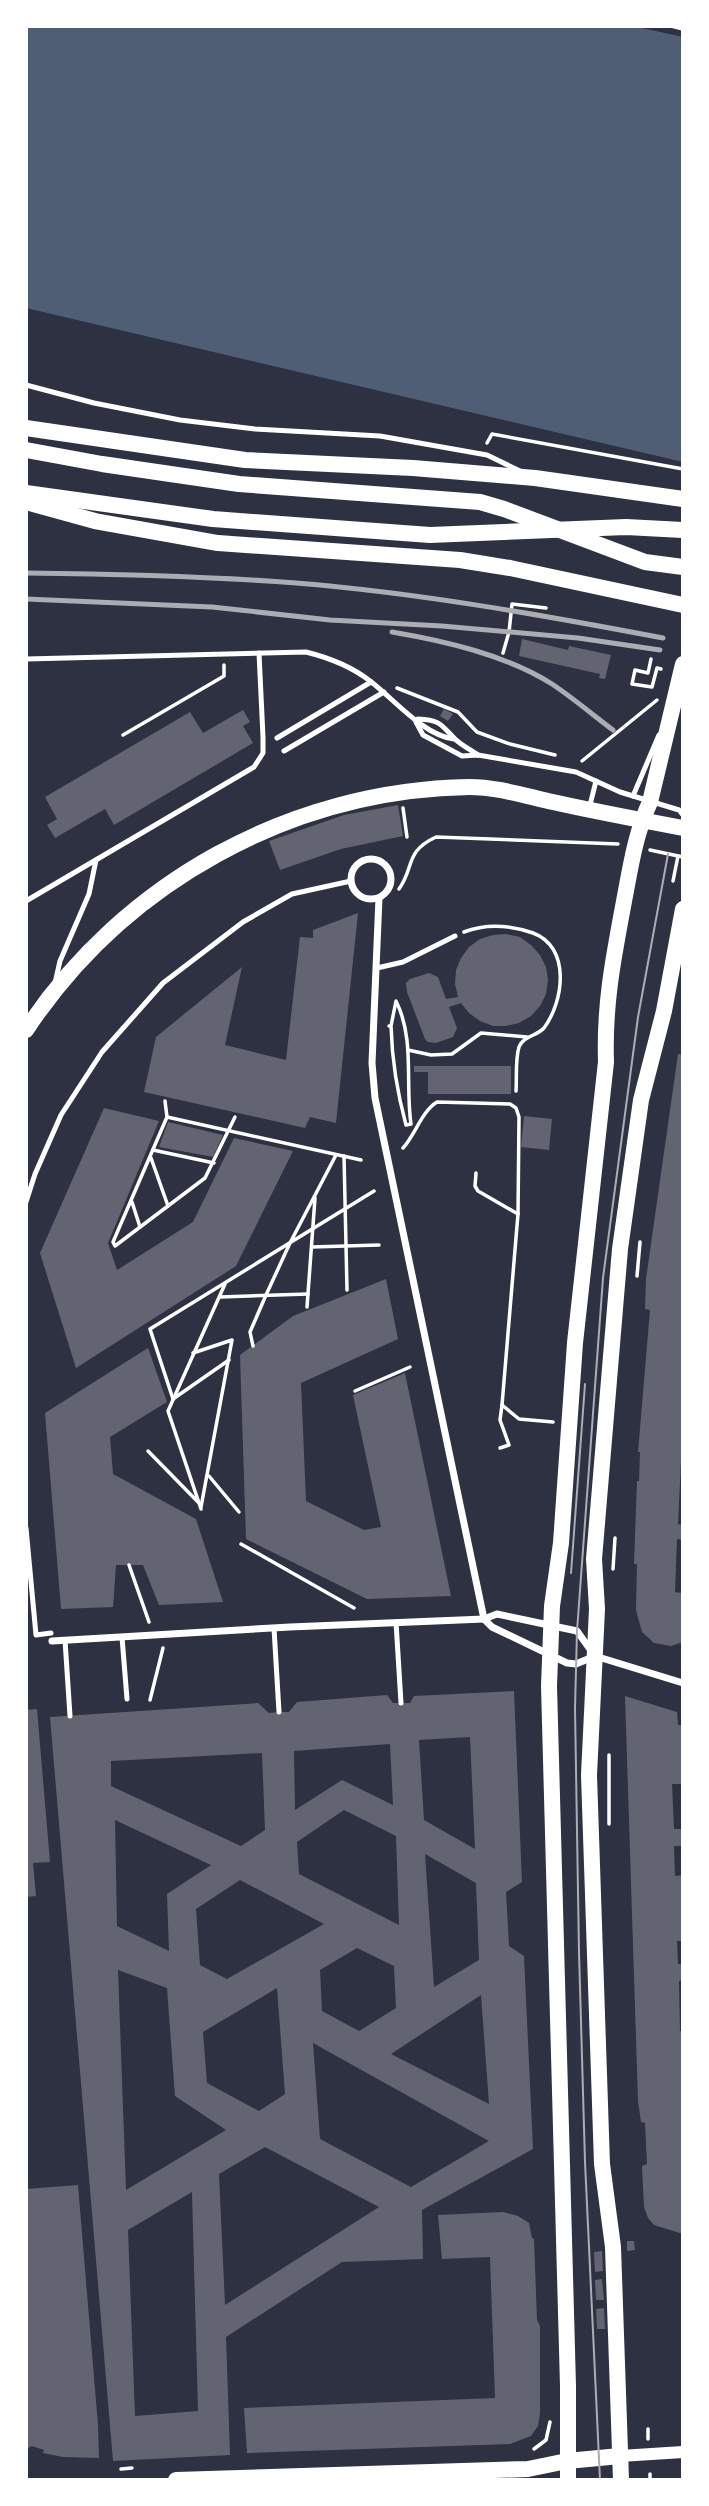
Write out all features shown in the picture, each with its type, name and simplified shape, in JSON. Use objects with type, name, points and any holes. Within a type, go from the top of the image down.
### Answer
[{"type":"main road","points":[[26,428],[245,460],[413,468],[535,478],[683,499]]},
{"type":"main road","points":[[26,450],[239,484],[458,499],[504,509],[645,562],[683,567]]},
{"type":"main road","points":[[26,492],[213,519],[430,535],[626,527],[683,530]]},
{"type":"main road","points":[[26,502],[95,521],[218,543],[460,560],[683,605]]},
{"type":"main road","points":[[568,2480],[569,2394],[564,2199],[550,1757],[543,1651],[545,1624],[561,1543],[575,1343],[606,1062],[608,986],[641,820],[650,802],[667,698],[683,664]]},
{"type":"main road","points":[[26,1030],[78,964],[108,933],[152,896],[226,849],[303,816],[395,794],[471,787],[683,828]]},
{"type":"main road","points":[[621,2480],[613,2246],[602,2164],[589,1774],[597,1609],[594,1559],[620,1249],[641,1100],[664,1011],[683,909]]},
{"type":"main road","points":[[176,2480],[528,2469],[567,2461],[620,2456]]},
{"type":"street","points":[[370,859],[383,863],[391,875],[391,882],[385,894],[379,898],[366,899],[360,896],[351,881],[352,871],[362,861],[370,859]]},
{"type":"street","points":[[379,898],[372,1063],[374,1097],[484,1619],[492,1627],[567,1662],[576,1664],[595,1656]]},
{"type":"street","points":[[52,1637],[65,1640],[484,1619],[497,1614],[578,1630],[595,1656],[683,1683]]},
{"type":"street","points":[[620,2456],[683,2452]]},
{"type":"lane","points":[[26,385],[94,403],[180,420],[255,429],[380,436],[458,449],[487,455],[535,478]]},
{"type":"lane","points":[[26,659],[306,652],[334,660],[371,682],[415,719],[423,736],[462,756],[478,755],[576,772],[633,796],[679,810],[683,815]]},
{"type":"lane","points":[[26,901],[254,766],[262,753],[263,745],[259,653]]},
{"type":"lane","points":[[277,738],[371,682]]},
{"type":"lane","points":[[284,751],[384,692]]},
{"type":"lane","points":[[633,796],[667,698]]},
{"type":"lane","points":[[415,719],[433,720],[478,755]]},
{"type":"lane","points":[[589,810],[596,781]]},
{"type":"lane","points":[[52,994],[60,961],[89,894],[96,860]]},
{"type":"lane","points":[[26,1202],[35,1174],[61,1115],[102,1052],[163,983],[243,922],[292,894],[351,881]]},
{"type":"lane","points":[[377,968],[403,962],[455,936]]},
{"type":"lane","points":[[26,1528],[36,1635],[52,1637]]},
{"type":"lane","points":[[396,1622],[401,1703]]},
{"type":"lane","points":[[274,1628],[279,1712]]},
{"type":"lane","points":[[122,1637],[127,1699]]},
{"type":"lane","points":[[65,1640],[70,1716]]},
{"type":"path","points":[[671,26],[683,29]]},
{"type":"path","points":[[487,443],[492,434],[683,469]]},
{"type":"path","points":[[502,653],[509,632],[512,604],[546,608]]},
{"type":"path","points":[[651,659],[648,673],[635,670],[632,684],[652,687],[657,668],[662,668]]},
{"type":"path","points":[[123,735],[224,676],[224,670]]},
{"type":"path","points":[[394,687],[458,712],[477,732],[510,744],[559,756]]},
{"type":"path","points":[[580,763],[667,698]]},
{"type":"path","points":[[407,837],[402,808],[412,807]]},
{"type":"path","points":[[399,889],[415,851],[436,837],[620,844]]},
{"type":"path","points":[[641,848],[680,857],[673,881]]},
{"type":"path","points":[[455,936],[481,925],[503,926],[533,933],[551,944],[560,970],[560,986],[543,1029],[527,1037],[519,1047],[516,1091]]},
{"type":"path","points":[[396,1001],[402,1013],[408,1050],[407,1097],[411,1124],[406,1125],[391,1049],[390,1026],[396,1001]]},
{"type":"path","points":[[408,1050],[442,1056],[452,1054],[475,1035],[527,1037]]},
{"type":"path","points":[[165,1101],[167,1116],[113,1242],[115,1246],[205,1178],[235,1117]]},
{"type":"path","points":[[403,1148],[431,1106],[437,1102],[510,1104],[516,1108],[519,1117],[518,1214],[500,1420],[509,1445],[500,1448]]},
{"type":"path","points":[[167,1116],[361,1160]]},
{"type":"path","points":[[153,1150],[214,1163]]},
{"type":"path","points":[[253,1346],[250,1332],[290,1242],[336,1154]]},
{"type":"path","points":[[150,1156],[168,1206]]},
{"type":"path","points":[[344,1156],[347,1290]]},
{"type":"path","points":[[476,1173],[475,1186],[478,1191],[518,1214]]},
{"type":"path","points":[[173,1399],[150,1329],[374,1191]]},
{"type":"path","points":[[307,1307],[315,1197]]},
{"type":"path","points":[[132,1200],[140,1227]]},
{"type":"path","points":[[637,1276],[640,1238]]},
{"type":"path","points":[[312,1247],[379,1245]]},
{"type":"path","points":[[200,1504],[168,1411],[226,1282]]},
{"type":"path","points":[[220,1297],[308,1294]]},
{"type":"path","points":[[148,1451],[201,1508],[232,1340],[193,1353]]},
{"type":"path","points":[[173,1399],[229,1360]]},
{"type":"path","points":[[355,1391],[410,1367]]},
{"type":"path","points":[[502,1405],[519,1419],[544,1423],[569,1421]]},
{"type":"path","points":[[209,1476],[239,1512]]},
{"type":"path","points":[[613,1577],[615,1528]]},
{"type":"path","points":[[241,1544],[354,1608]]},
{"type":"path","points":[[129,1565],[149,1622]]},
{"type":"path","points":[[150,1700],[166,1634]]},
{"type":"path","points":[[648,2429],[648,2441]]},
{"type":"path","points":[[534,2449],[546,2441]]},
{"type":"path","points":[[121,2469],[132,2468]]},
{"type":"water","points":[[26,26],[633,26],[683,37],[683,462],[26,308]]},
{"type":"building","points":[[522,639],[568,650],[569,646],[611,655],[605,679],[599,678],[600,674],[519,656]]},
{"type":"building","points":[[444,709],[453,714],[448,721],[440,716]]},
{"type":"building","points":[[243,710],[250,722],[243,726],[253,743],[114,825],[105,809],[55,838],[47,825],[57,819],[45,797],[190,712],[203,733]]},
{"type":"building","points":[[398,805],[403,836],[341,849],[280,870],[269,841],[344,815]]},
{"type":"building","points":[[358,913],[336,1123],[310,1117],[305,1128],[144,1092],[156,1037],[242,967],[225,1045],[286,1060],[300,937],[313,938],[313,930]]},
{"type":"building","points":[[506,934],[520,937],[531,945],[546,967],[546,994],[540,1006],[531,1016],[519,1023],[493,1026],[480,1021],[461,1003],[449,1007],[457,1028],[453,1037],[436,1043],[428,1042],[407,992],[406,983],[429,973],[438,977],[446,999],[458,997],[456,970],[469,947],[480,939]]},
{"type":"building","points":[[678,1054],[683,1054],[683,1421],[678,1524],[683,1525],[683,1540],[677,1539],[675,1592],[683,1593],[683,1642],[671,1646],[654,1643],[642,1632],[636,1610],[637,1564],[634,1564],[638,1452],[650,1310],[645,1309],[646,1279]]},
{"type":"building","points":[[414,1066],[511,1066],[511,1094],[428,1094],[428,1072],[414,1072]]},
{"type":"building","points":[[104,1108],[159,1121],[108,1243],[117,1270],[193,1222],[234,1138],[293,1151],[236,1266],[76,1368],[40,1253]]},
{"type":"building","points":[[524,1116],[552,1119],[549,1150],[521,1147]]},
{"type":"building","points":[[168,1122],[223,1135],[213,1157],[159,1147]]},
{"type":"building","points":[[386,1279],[398,1339],[301,1383],[306,1501],[364,1530],[381,1527],[353,1395],[405,1373],[451,1596],[367,1599],[246,1539],[240,1355],[293,1316]]},
{"type":"building","points":[[148,1348],[167,1402],[110,1437],[113,1474],[196,1519],[223,1602],[159,1605],[143,1565],[116,1565],[113,1607],[61,1609],[45,1413]]},
{"type":"building","points":[[514,1691],[522,1882],[506,1892],[509,1946],[524,1956],[533,2149],[422,2210],[423,2259],[342,2262],[226,2337],[230,2455],[113,2461],[50,1717],[258,1703],[269,1713],[289,1712],[297,1702],[387,1695],[393,1703],[410,1703],[414,1696]],"holes":[[[470,1737],[475,1849],[424,1820],[419,1740]],[[390,1744],[393,1805],[342,1780],[295,1810],[294,1751]],[[262,1753],[265,1830],[241,1846],[111,1786],[111,1761]],[[344,1810],[396,1836],[399,1925],[299,1874],[297,1842]],[[115,1820],[211,1865],[167,1894],[169,1951],[117,1926]],[[425,1854],[476,1883],[479,1960],[434,1987]],[[240,1880],[324,1924],[227,1979],[200,1965],[196,1909]],[[357,1948],[394,1966],[396,2008],[359,2031],[322,2011],[320,1970]],[[118,1970],[167,1988],[175,2096],[226,2130],[126,2190]],[[277,1988],[285,2094],[259,2111],[207,2083],[203,2032]],[[481,1995],[489,2104],[391,2054]],[[313,2043],[489,2141],[411,2187],[320,2139]],[[265,2147],[379,2207],[225,2305],[219,2174]],[[192,2192],[198,2411],[135,2416],[128,2230]]]},
{"type":"building","points":[[625,1696],[677,1712],[678,1725],[683,1725],[683,1784],[672,1784],[674,1829],[683,1829],[683,1846],[674,1846],[675,1876],[683,1875],[683,1941],[677,1941],[678,1964],[683,1964],[683,1980],[679,1981],[680,2031],[683,2031],[683,2234],[654,2225],[644,2207],[642,2166],[647,2164],[645,2123],[641,2122],[638,2101]]},
{"type":"building","points":[[37,1709],[50,1862],[33,1863],[36,1896],[26,1897],[26,1710]]},
{"type":"building","points":[[78,2185],[99,2458],[63,2457],[43,2453],[44,2450],[32,2446],[26,2449],[26,2189]]},
{"type":"building","points":[[503,2212],[518,2216],[529,2223],[534,2239],[537,2320],[540,2326],[540,2413],[538,2426],[531,2436],[510,2444],[247,2453],[244,2408],[495,2398],[490,2257],[442,2259],[438,2215]]},
{"type":"building","points":[[627,2241],[634,2241],[635,2250],[627,2251]]},
{"type":"building","points":[[602,2251],[603,2271],[595,2272],[594,2252]]},
{"type":"building","points":[[602,2279],[604,2300],[596,2300],[595,2280]]},
{"type":"building","points":[[604,2308],[605,2329],[597,2329],[596,2309]]},
{"type":"tram line","points":[[600,2480],[585,2162],[579,1952],[575,1708],[577,1631],[603,1278],[638,1017],[668,854]]},
{"type":"tram line","points":[[571,1573],[585,1384]]},
{"type":"railway","points":[[26,573],[195,577],[342,587],[480,606],[663,638]]},
{"type":"railway","points":[[26,599],[212,607],[330,620],[442,626],[578,638],[660,650]]},
{"type":"railway","points":[[392,632],[454,645],[515,665],[552,684],[613,730]]}]
